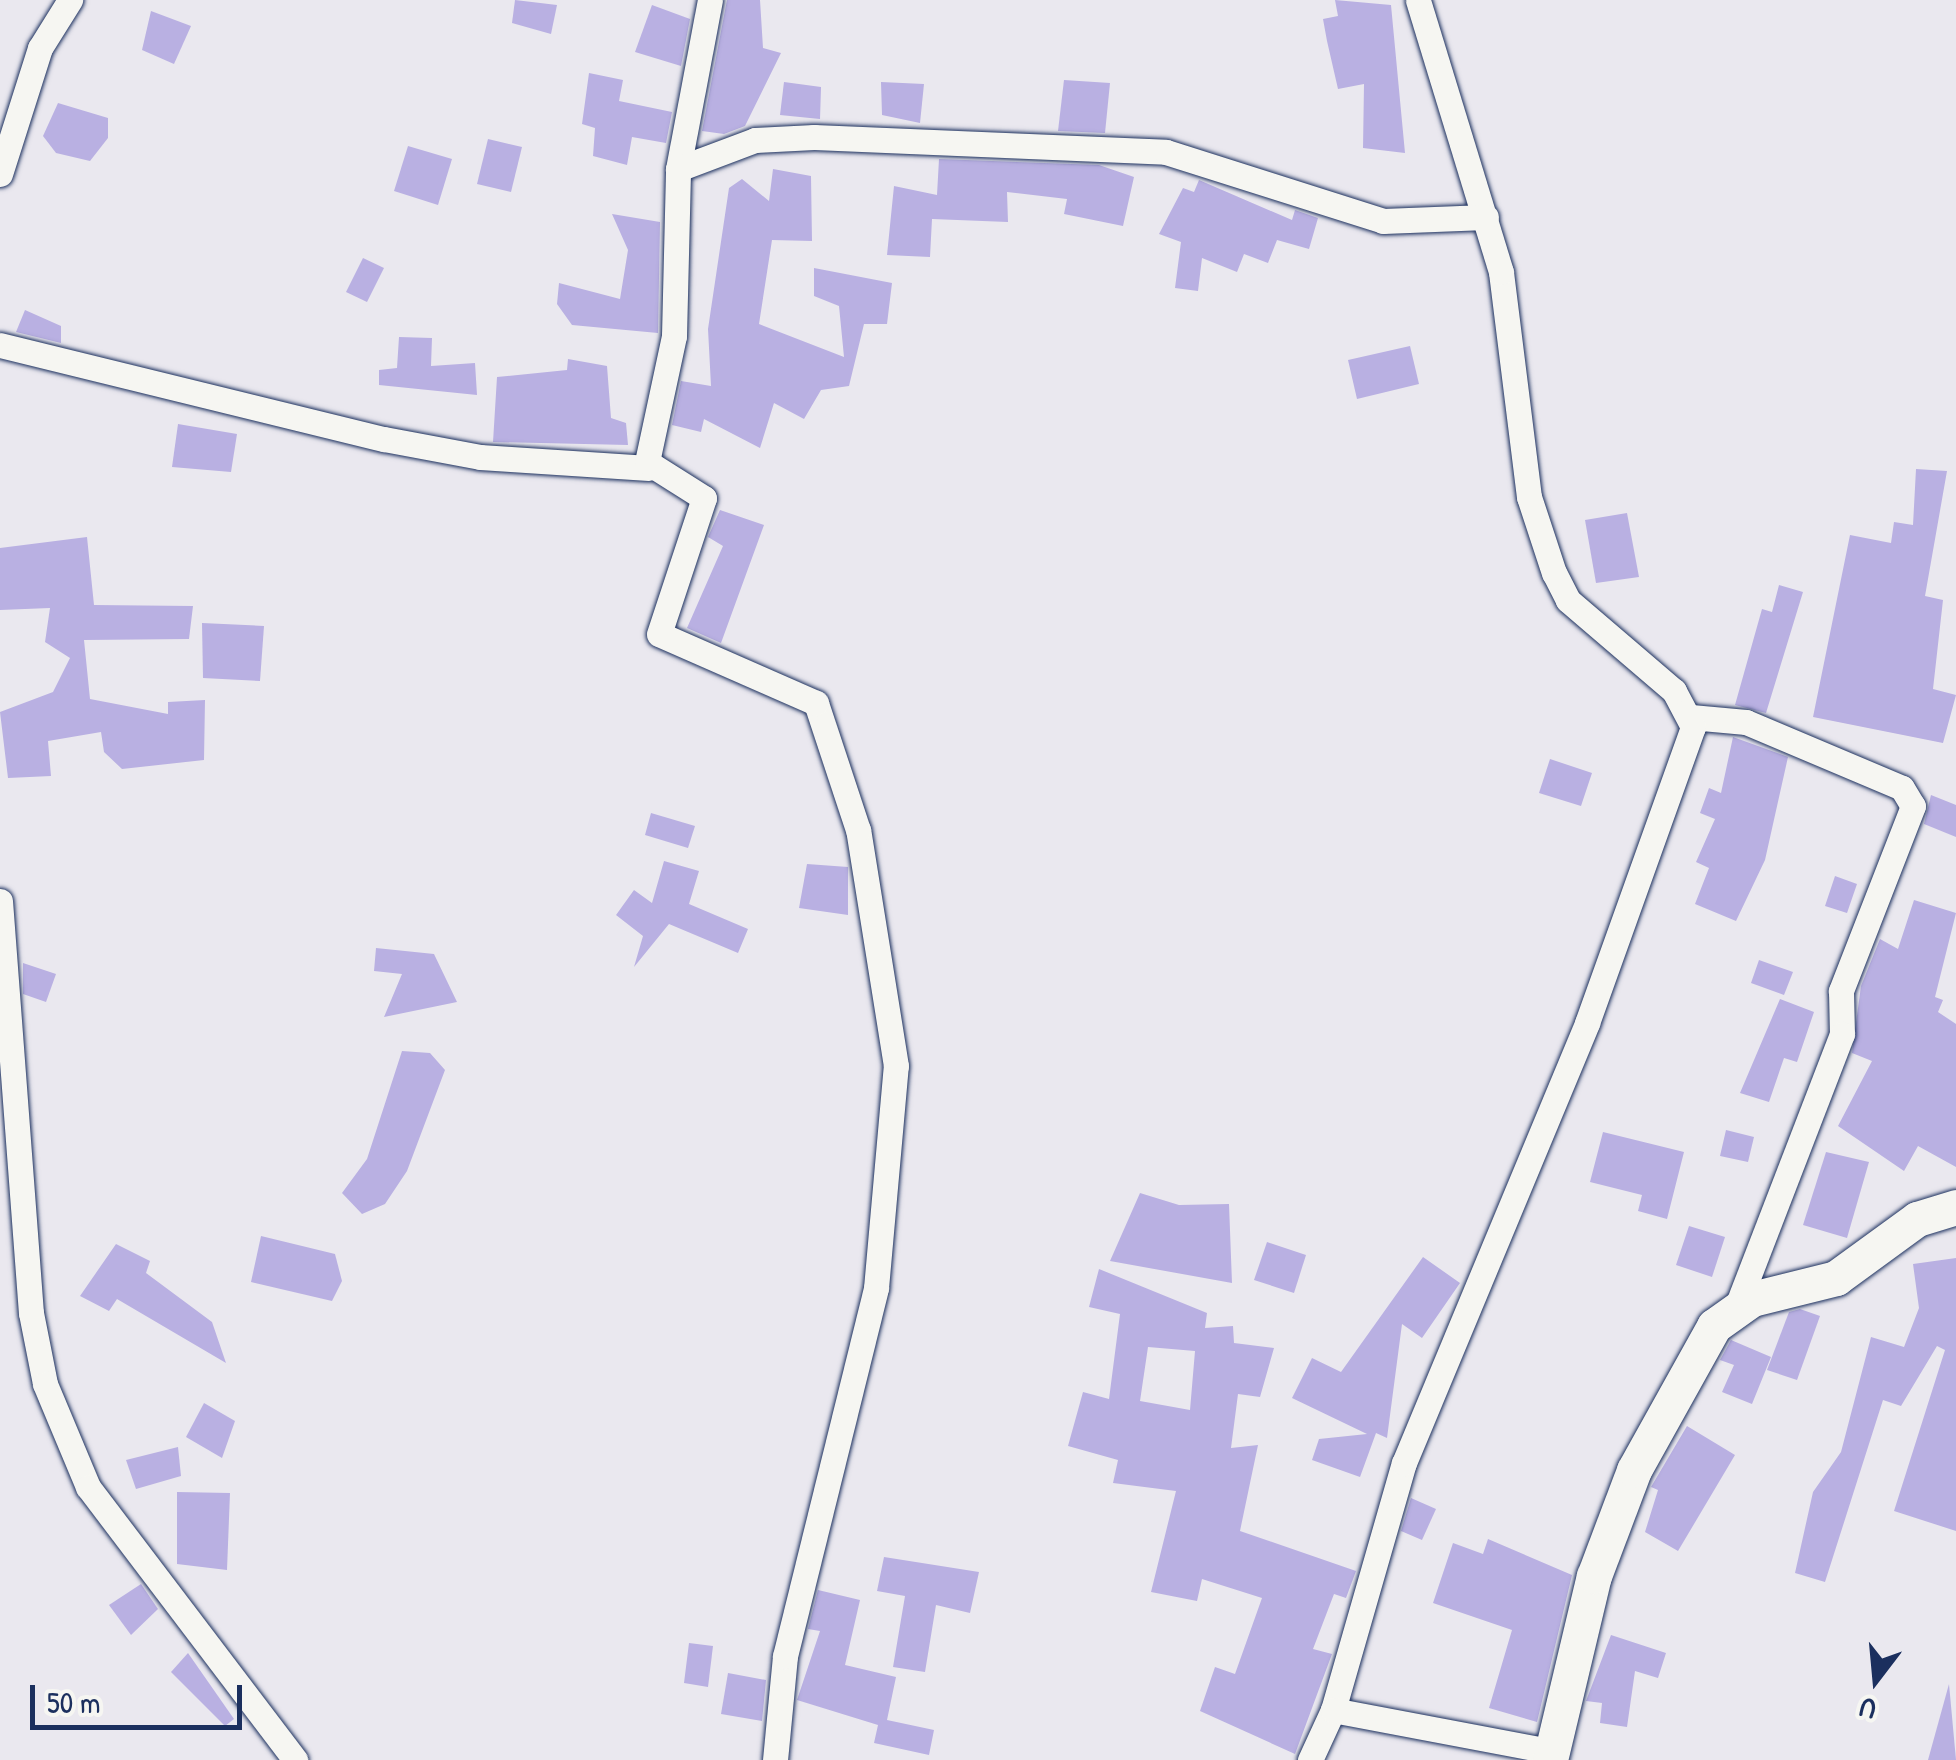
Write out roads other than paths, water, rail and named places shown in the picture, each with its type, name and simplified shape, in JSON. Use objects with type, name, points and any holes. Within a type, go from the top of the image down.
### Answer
[{"type":"street","points":[[0,174],[40,48],[70,0]]},
{"type":"street","points":[[648,468],[674,336],[678,169],[710,0]]},
{"type":"street","points":[[1333,1710],[1549,1755],[1594,1576],[1634,1470],[1689,1361],[1735,1311],[1842,1034],[1840,997],[1914,806],[1902,788],[1746,722],[1691,717],[1568,600],[1554,573],[1529,497],[1486,217],[1418,0]]},
{"type":"street","points":[[678,169],[755,140],[814,137],[1166,152],[1382,220],[1486,217]]},
{"type":"street","points":[[0,344],[384,440],[480,457],[648,468],[704,498],[659,634],[800,690],[828,727],[858,830],[896,1066],[876,1288],[785,1656],[775,1760]]},
{"type":"street","points":[[1310,1760],[1333,1710],[1404,1463],[1587,1023],[1691,717]]},
{"type":"street","points":[[0,901],[31,1313],[45,1384],[88,1487],[295,1760]]},
{"type":"street","points":[[1735,1311],[1836,1278],[1918,1219],[1956,1206]]}]
